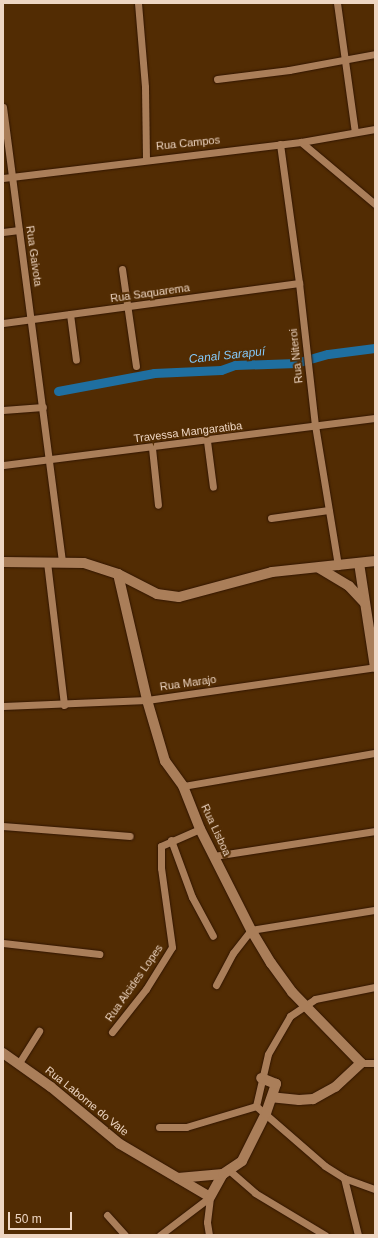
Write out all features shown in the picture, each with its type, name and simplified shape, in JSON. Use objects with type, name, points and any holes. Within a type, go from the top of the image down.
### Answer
[{"type":"main road","points":[[3,562],[62,562],[90,565],[118,574],[157,594],[178,597],[272,572],[375,561]]},
{"type":"main road","points":[[360,563],[375,667]]},
{"type":"main road","points":[[319,568],[349,586],[366,605]]},
{"type":"main road","name":"Rua Lisboa","points":[[118,574],[147,700],[165,761],[183,786],[200,829],[251,930],[283,980],[361,1063]]},
{"type":"main road","name":"Rua Laborne do Vale","points":[[3,1053],[19,1063],[120,1144],[210,1197]]},
{"type":"main road","points":[[272,1097],[298,1100],[313,1098],[335,1087],[361,1063]]},
{"type":"main road","points":[[210,1197],[226,1172],[242,1161],[266,1112],[272,1097],[275,1083],[261,1078]]},
{"type":"main road","points":[[178,1178],[226,1172]]},
{"type":"street","points":[[138,3],[145,80],[146,159]]},
{"type":"street","points":[[337,3],[355,132]]},
{"type":"street","points":[[217,79],[289,70],[375,54]]},
{"type":"street","name":"Rua Gaivota","points":[[3,107],[32,319],[62,562]]},
{"type":"street","name":"Rua Campos","points":[[3,178],[146,159],[301,142],[375,129]]},
{"type":"street","points":[[301,142],[375,204]]},
{"type":"street","name":"Rua Niteroi","points":[[280,144],[299,283],[315,425],[338,566]]},
{"type":"street","points":[[3,232],[19,230]]},
{"type":"street","points":[[122,269],[126,308],[136,366]]},
{"type":"street","name":"Rua Saquarema","points":[[3,323],[126,308],[299,283]]},
{"type":"street","points":[[70,314],[76,360]]},
{"type":"street","points":[[3,410],[43,408]]},
{"type":"street","name":"Travessa Mangaratiba","points":[[3,465],[152,448],[375,418]]},
{"type":"street","points":[[207,441],[213,487]]},
{"type":"street","points":[[152,448],[158,505]]},
{"type":"street","points":[[271,518],[328,510]]},
{"type":"street","points":[[47,562],[64,705]]},
{"type":"street","name":"Rua Marajo","points":[[3,706],[64,705],[147,700],[375,667]]},
{"type":"street","points":[[183,786],[375,753]]},
{"type":"street","points":[[3,826],[130,836]]},
{"type":"street","points":[[200,829],[171,840],[192,897],[212,936]]},
{"type":"street","points":[[214,856],[375,831]]},
{"type":"street","name":"Rua Alcides Lopes","points":[[112,1032],[146,989],[172,947],[160,849],[164,843],[171,840]]},
{"type":"street","points":[[216,985],[233,953],[251,930],[375,910]]},
{"type":"street","points":[[3,943],[99,954]]},
{"type":"street","points":[[256,1106],[261,1078],[268,1054],[281,1029],[305,1004],[328,995],[375,987]]},
{"type":"street","points":[[19,1063],[40,1031]]},
{"type":"street","points":[[361,1063],[375,1063]]},
{"type":"street","points":[[159,1127],[186,1127],[256,1106],[266,1112],[325,1166],[344,1178],[375,1189]]},
{"type":"street","points":[[226,1172],[254,1193],[325,1235]]},
{"type":"street","points":[[344,1178],[358,1235]]},
{"type":"street","points":[[160,1235],[210,1197]]},
{"type":"street","points":[[209,1235],[207,1222],[210,1197]]},
{"type":"street","points":[[107,1215],[125,1235]]},
{"type":"waterway","name":"Canal Sarapuí","points":[[58,391],[154,373],[221,370],[235,365],[296,363],[328,354],[375,348]]}]
